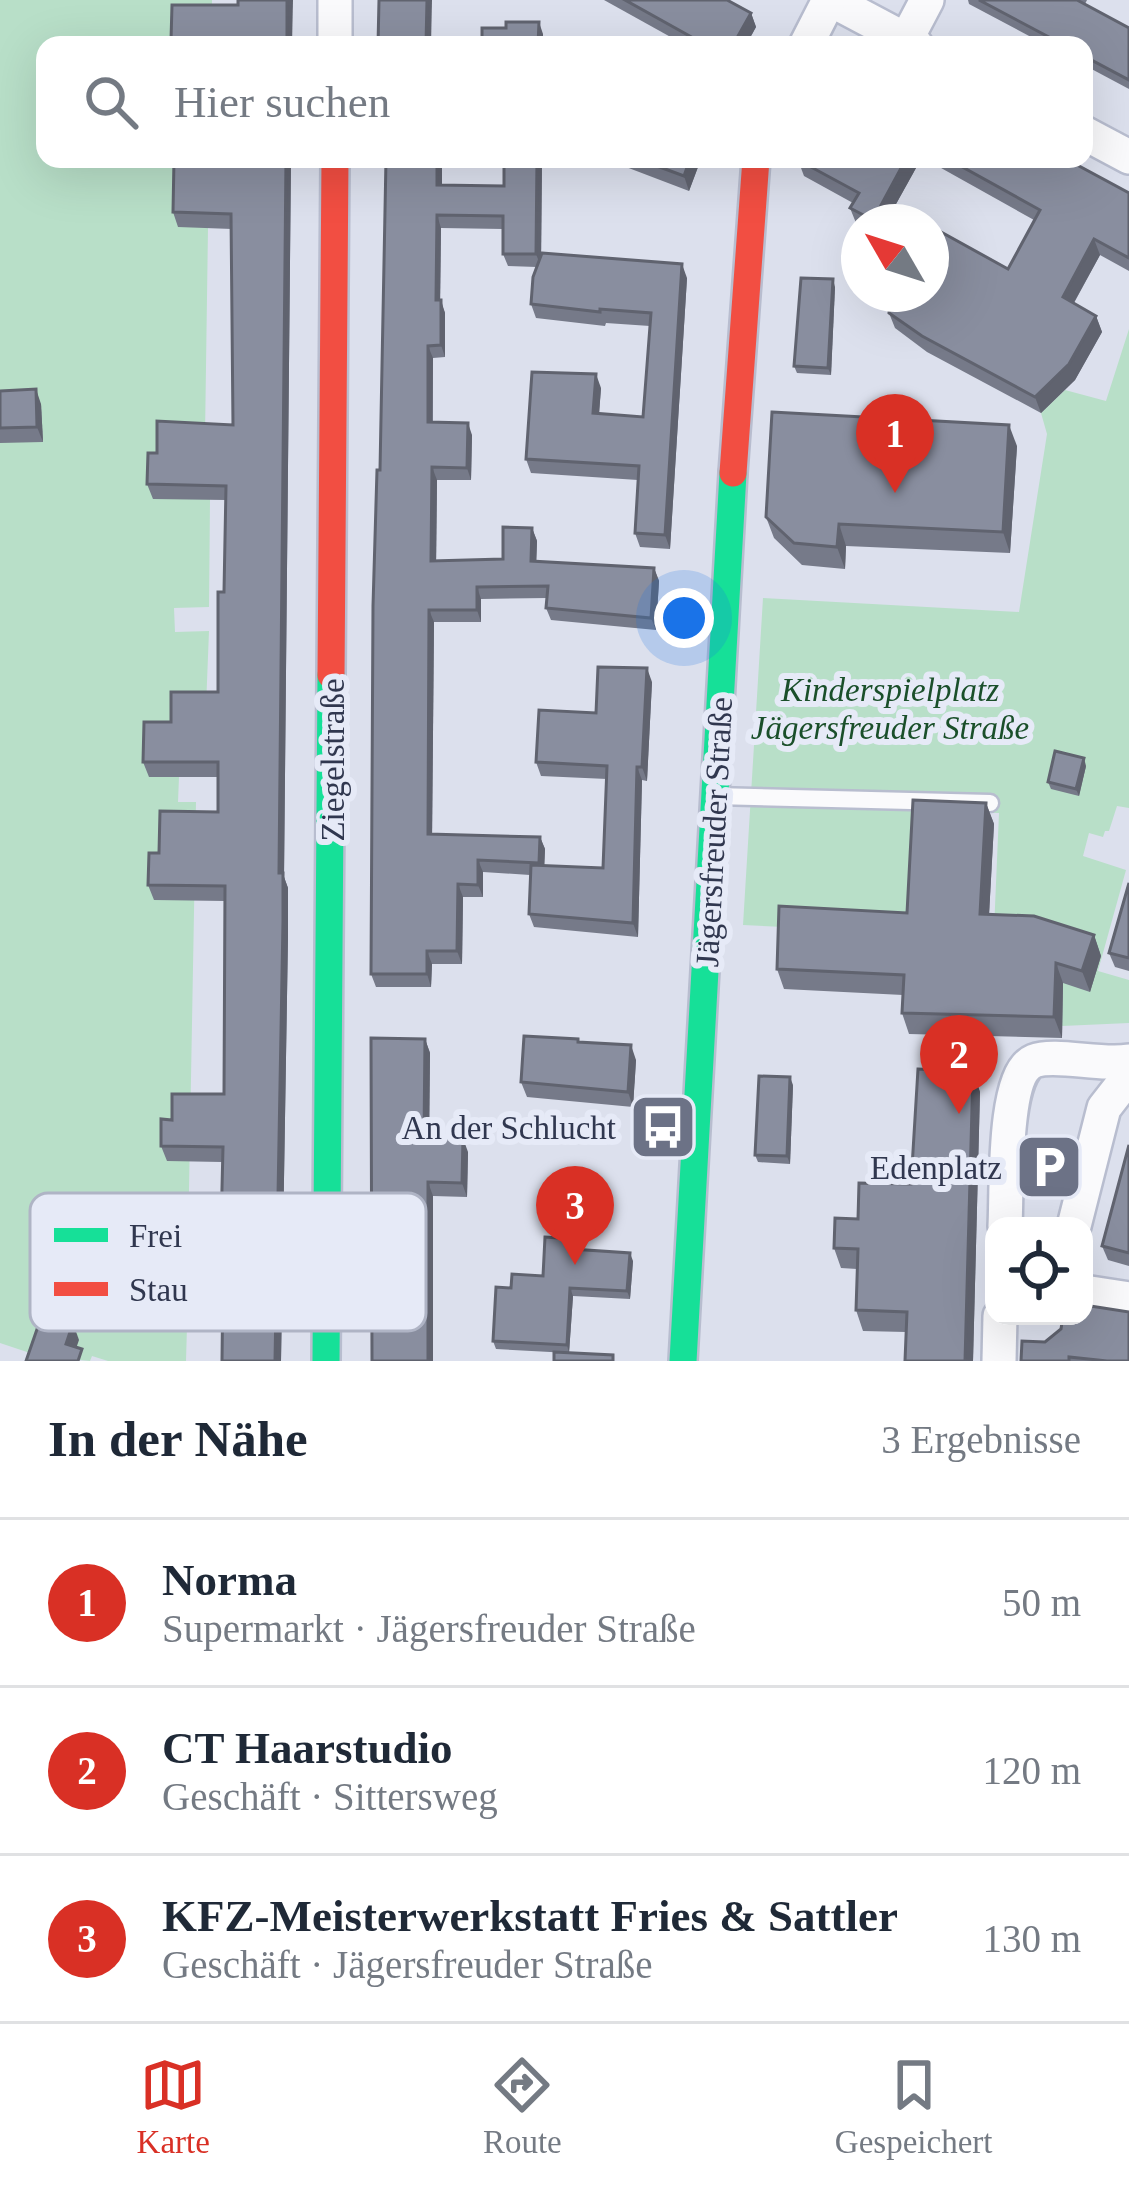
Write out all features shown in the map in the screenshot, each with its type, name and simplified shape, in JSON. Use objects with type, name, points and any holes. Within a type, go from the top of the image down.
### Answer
[{"type":"street","points":[[335,0],[335,36]]},
{"type":"street","points":[[811,36],[830,0],[899,36]]},
{"type":"street","points":[[913,36],[927,0]]},
{"type":"street","points":[[1093,138],[1129,157]]},
{"type":"street","name":"Ziegelstraße","points":[[327,1193],[335,168]]},
{"type":"street","name":"Jägersfreuder Straße","points":[[683,1361],[736,421],[755,168]]},
{"type":"street","points":[[1005,1217],[1012,1094],[1023,1069],[1037,1060],[1129,1061]]},
{"type":"street","points":[[1076,1217],[1105,1108],[1129,1076]]},
{"type":"street","points":[[1093,1293],[1129,1299]]},
{"type":"street","points":[[999,1361],[1000,1325]]},
{"type":"street","name":"Ziegelstraße","points":[[326,1331],[326,1361]]},
{"type":"lane","points":[[715,796],[990,802]]},
{"type":"green space","points":[[0,0],[212,0],[211,36],[36,36],[36,168],[209,168],[205,436],[209,607],[174,608],[175,632],[209,631],[206,707],[149,776],[179,777],[178,802],[196,802],[189,1193],[30,1193],[30,1331],[187,1331],[186,1361],[108,1361],[92,1356],[90,1361],[39,1356],[0,1343]]},
{"type":"green space","name":"Kinderspielplatz Jägersfreuder Straße","points":[[1129,329],[1129,808],[1117,806],[1103,837],[1089,833],[1083,856],[1126,870],[1098,971],[1129,980],[1129,1023],[1062,1026],[1062,1007],[994,930],[999,813],[921,811],[915,933],[743,925],[763,598],[1019,612],[1047,434],[1041,413],[1065,390],[1106,401]]},
{"type":"building","points":[[238,0],[287,0],[287,36],[171,36],[172,5],[238,5]]},
{"type":"building","points":[[379,0],[427,0],[426,36],[378,36]]},
{"type":"building","points":[[625,0],[727,0],[751,13],[738,36],[690,36]]},
{"type":"building","points":[[979,0],[1077,0],[1129,28],[1129,80],[1093,61],[1093,36],[1047,36]]},
{"type":"building","points":[[506,22],[539,22],[538,36],[482,36],[482,28],[506,28]]},
{"type":"building","points":[[174,168],[286,168],[278,1193],[222,1193],[223,1147],[161,1146],[161,1119],[172,1120],[172,1094],[224,1094],[225,886],[148,885],[149,853],[159,853],[160,811],[218,812],[218,762],[143,762],[144,722],[171,722],[171,692],[218,692],[218,592],[224,592],[226,486],[147,484],[148,453],[157,453],[157,421],[233,425],[231,214],[173,212]]},
{"type":"building","points":[[386,168],[437,168],[437,185],[504,186],[504,168],[537,168],[536,254],[503,254],[503,216],[437,215],[436,300],[441,300],[441,345],[428,346],[428,422],[468,423],[467,468],[432,467],[431,561],[503,559],[503,527],[532,528],[531,561],[654,568],[651,618],[546,608],[548,586],[477,587],[477,610],[429,610],[428,834],[540,837],[539,863],[478,860],[478,885],[458,884],[457,951],[427,951],[427,974],[371,974],[373,606]]},
{"type":"building","points":[[662,168],[687,168],[684,176]]},
{"type":"building","points":[[813,168],[901,168],[882,204],[852,204],[859,193]]},
{"type":"building","points":[[964,168],[1083,168],[1129,193],[1129,258],[1094,239],[1063,297],[1096,316],[1069,364],[1035,397],[889,313],[949,312],[949,236],[1008,269],[1040,210]]},
{"type":"building","points":[[542,253],[682,264],[665,535],[635,533],[639,466],[526,459],[532,372],[596,374],[593,413],[643,417],[651,313],[531,304],[533,277]]},
{"type":"building","points":[[801,278],[833,279],[828,368],[794,366]]},
{"type":"building","points":[[36,389],[37,427],[0,428],[0,391]]},
{"type":"building","points":[[772,412],[1009,425],[1003,532],[839,524],[837,547],[794,543],[766,517]]},
{"type":"building","points":[[598,667],[647,668],[642,767],[637,767],[633,923],[529,914],[531,865],[603,868],[607,766],[536,762],[539,710],[596,713]]},
{"type":"building","points":[[1055,751],[1084,758],[1076,789],[1048,782]]},
{"type":"building","points":[[913,800],[986,803],[980,914],[1034,916],[1094,935],[1082,971],[1056,963],[1054,1017],[902,1013],[904,975],[777,969],[779,906],[907,913]]},
{"type":"building","points":[[1129,883],[1129,958],[1109,953]]},
{"type":"building","points":[[524,1036],[631,1045],[628,1092],[521,1082]]},
{"type":"building","points":[[371,1038],[425,1039],[424,1137],[463,1138],[462,1183],[428,1182],[428,1361],[372,1361],[372,1331],[426,1331],[426,1193],[371,1193]]},
{"type":"building","points":[[918,1069],[973,1072],[965,1361],[905,1361],[907,1312],[856,1310],[858,1249],[834,1248],[835,1218],[858,1219],[859,1183],[911,1184]]},
{"type":"building","points":[[759,1076],[790,1077],[787,1156],[755,1155]]},
{"type":"building","points":[[1129,1145],[1129,1253],[1102,1246]]},
{"type":"building","points":[[545,1237],[573,1239],[572,1249],[630,1253],[627,1291],[570,1288],[567,1345],[493,1341],[496,1287],[511,1288],[512,1274],[543,1276]]},
{"type":"building","points":[[1093,1306],[1129,1312],[1129,1361],[1069,1357],[1069,1361],[1021,1361],[1022,1341],[1045,1342],[1062,1325],[1093,1325]]},
{"type":"building","points":[[36,1331],[70,1331],[66,1344],[82,1349],[78,1361],[26,1361]]},
{"type":"building","points":[[222,1331],[276,1331],[275,1361],[222,1361]]},
{"type":"building","points":[[554,1352],[613,1355],[613,1361],[554,1361]]},
{"type":"traffic: fast","points":[[683,1361],[733,473]]},
{"type":"traffic: fast","points":[[327,1193],[331,675]]},
{"type":"traffic: fast","points":[[326,1331],[326,1361]]},
{"type":"traffic: jam","points":[[331,675],[335,168]]},
{"type":"traffic: jam","points":[[733,473],[755,168]]},
{"type":"place","name":"Norma","points":[[895,493]]},
{"type":"place","name":"CT Haarstudio","points":[[959,1114]]},
{"type":"place","name":"An der Schlucht","points":[[663,1127]]},
{"type":"place","name":"Edenplatz","points":[[1049,1167]]},
{"type":"place","name":"KFZ-Meisterwerkstatt Fries & Sattler","points":[[575,1265]]}]
